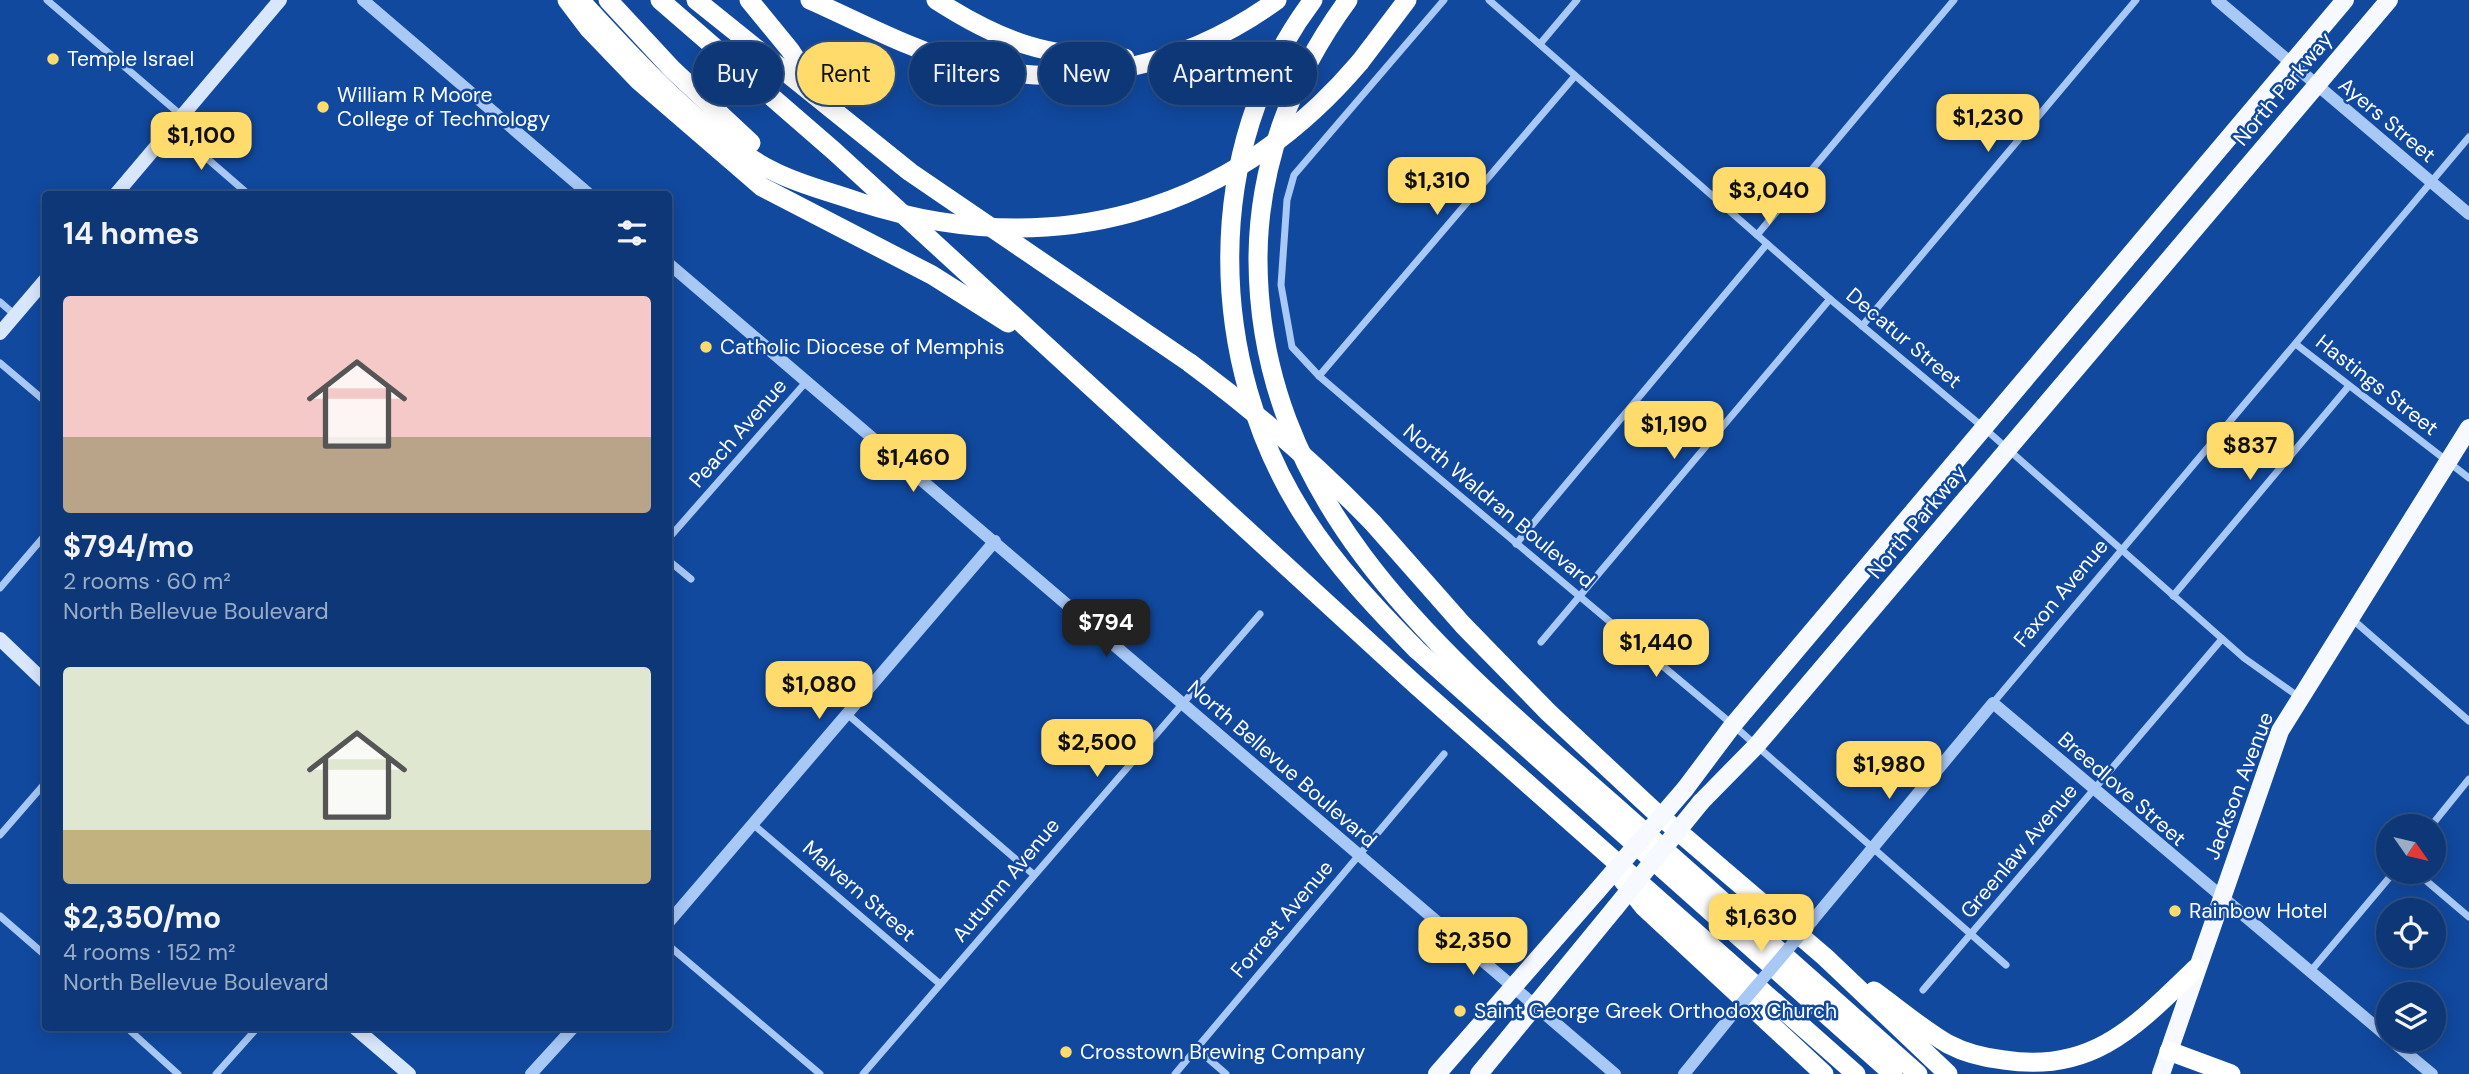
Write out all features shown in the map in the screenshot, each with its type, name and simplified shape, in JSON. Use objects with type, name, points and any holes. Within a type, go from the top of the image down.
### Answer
[{"type":"highway","points":[[567,0],[589,29],[638,80],[762,187],[932,275],[1036,339]]},
{"type":"highway","points":[[581,0],[684,104],[747,155],[859,202],[917,219],[976,228],[1052,229],[1121,217],[1189,194],[1251,161],[1311,116],[1360,62],[1407,0]]},
{"type":"highway","points":[[608,0],[712,110],[777,167]]},
{"type":"highway","points":[[660,0],[834,151],[1036,339],[1595,844],[1856,1074]]},
{"type":"highway","points":[[696,0],[910,172],[1190,363],[1266,421],[1318,466],[1373,523],[1463,625],[1548,712],[1652,808],[1825,957],[1948,1074]]},
{"type":"highway","points":[[749,0],[790,50],[826,106]]},
{"type":"highway","points":[[810,0],[925,52],[997,71],[1062,76],[1149,64]]},
{"type":"highway","points":[[936,0],[993,34],[1055,54],[1082,58],[1149,57]]},
{"type":"highway","points":[[1210,42],[1222,37],[1277,0]]},
{"type":"highway","points":[[1313,0],[1271,72],[1252,121],[1236,186],[1230,237],[1229,277],[1237,346],[1258,420],[1282,476],[1324,544],[1355,584],[1417,650],[1893,1074]]},
{"type":"highway","points":[[1348,0],[1307,64],[1279,129],[1267,174],[1258,249],[1261,322],[1270,369],[1292,434],[1320,492],[1374,572],[1466,673],[1919,1074]]},
{"type":"highway","points":[[1595,844],[1644,907],[1824,1074]]},
{"type":"highway","points":[[1825,957],[1950,1045],[1985,1057],[2039,1064],[2069,1061],[2104,1046],[2137,1025],[2196,968]]},
{"type":"highway","points":[[2169,1051],[2231,1074]]},
{"type":"main road","points":[[119,191],[280,0]]},
{"type":"main road","name":"North Parkway","points":[[1437,1074],[1685,789],[1733,725],[2345,0]]},
{"type":"main road","name":"North Parkway","points":[[1479,1074],[1701,802],[1756,746],[2389,0]]},
{"type":"main road","points":[[0,333],[42,284]]},
{"type":"main road","name":"Jackson Avenue","points":[[2161,1074],[2278,736],[2469,428]]},
{"type":"main road","points":[[0,639],[42,679]]},
{"type":"main road","points":[[359,1031],[409,1074]]},
{"type":"street","points":[[47,0],[183,116]]},
{"type":"street","points":[[363,0],[586,191]]},
{"type":"street","name":"North Waldran Boulevard","points":[[1444,0],[1294,175],[1287,200],[1282,273],[1286,321],[1292,346],[1320,376],[1733,725],[2006,965]]},
{"type":"street","name":"Decatur Street","points":[[1489,0],[1830,299],[1984,428],[2120,552],[2244,659],[2300,697]]},
{"type":"street","points":[[1540,44],[1577,0]]},
{"type":"street","points":[[1757,235],[1954,0]]},
{"type":"street","points":[[1862,326],[2136,0]]},
{"type":"street","name":"Ayers Street","points":[[2217,0],[2469,214]]},
{"type":"street","points":[[1320,376],[1575,76]]},
{"type":"street","points":[[172,128],[245,191]]},
{"type":"street","name":"Faxon Avenue","points":[[1684,1074],[1871,847],[2297,345],[2469,137]]},
{"type":"street","points":[[1516,544],[1767,244]]},
{"type":"street","name":"North Bellevue Boulevard","points":[[672,266],[995,541],[1510,987],[1615,1074]]},
{"type":"street","points":[[1541,642],[1830,299]]},
{"type":"street","points":[[0,302],[15,316]]},
{"type":"street","name":"Hastings Street","points":[[2297,345],[2469,478]]},
{"type":"street","points":[[0,363],[42,399]]},
{"type":"street","name":"Peach Avenue","points":[[672,534],[806,382]]},
{"type":"street","points":[[2173,596],[2348,387]]},
{"type":"street","points":[[0,588],[42,539]]},
{"type":"street","points":[[672,918],[995,541]]},
{"type":"street","points":[[672,563],[691,579]]},
{"type":"street","name":"Autumn Avenue","points":[[863,1074],[1260,614]]},
{"type":"street","points":[[2352,619],[2469,721]]},
{"type":"street","name":"Greenlaw Avenue","points":[[1923,990],[2222,639]]},
{"type":"street","name":"Breedlove Street","points":[[1993,703],[2092,790],[2376,1027]]},
{"type":"street","points":[[846,713],[1033,874]]},
{"type":"street","name":"Forrest Avenue","points":[[1175,1074],[1444,754]]},
{"type":"street","points":[[2441,814],[2469,779]]},
{"type":"street","points":[[0,835],[42,787]]},
{"type":"street","name":"Malvern Street","points":[[754,825],[940,984]]},
{"type":"street","points":[[2310,972],[2383,884]]},
{"type":"street","points":[[2430,884],[2469,917]]},
{"type":"street","points":[[0,916],[42,953]]},
{"type":"street","points":[[672,949],[820,1074]]},
{"type":"street","points":[[130,1031],[178,1074]]},
{"type":"street","points":[[216,1074],[254,1031]]},
{"type":"street","points":[[531,1074],[570,1031]]},
{"type":"street","points":[[1196,1048],[1226,1074]]},
{"type":"street","name":"Breedlove Street","points":[[2406,1052],[2432,1074]]},
{"type":"place","name":"Temple Israel","points":[[53,59]]},
{"type":"place","name":"William R Moore College of Technology","points":[[323,107]]},
{"type":"place","name":"Catholic Diocese of Memphis","points":[[706,347]]},
{"type":"place","name":"Rainbow Hotel","points":[[2175,911]]},
{"type":"place","name":"Saint George Greek Orthodox Church","points":[[1460,1011]]},
{"type":"place","name":"Crosstown Brewing Company","points":[[1066,1052]]}]
